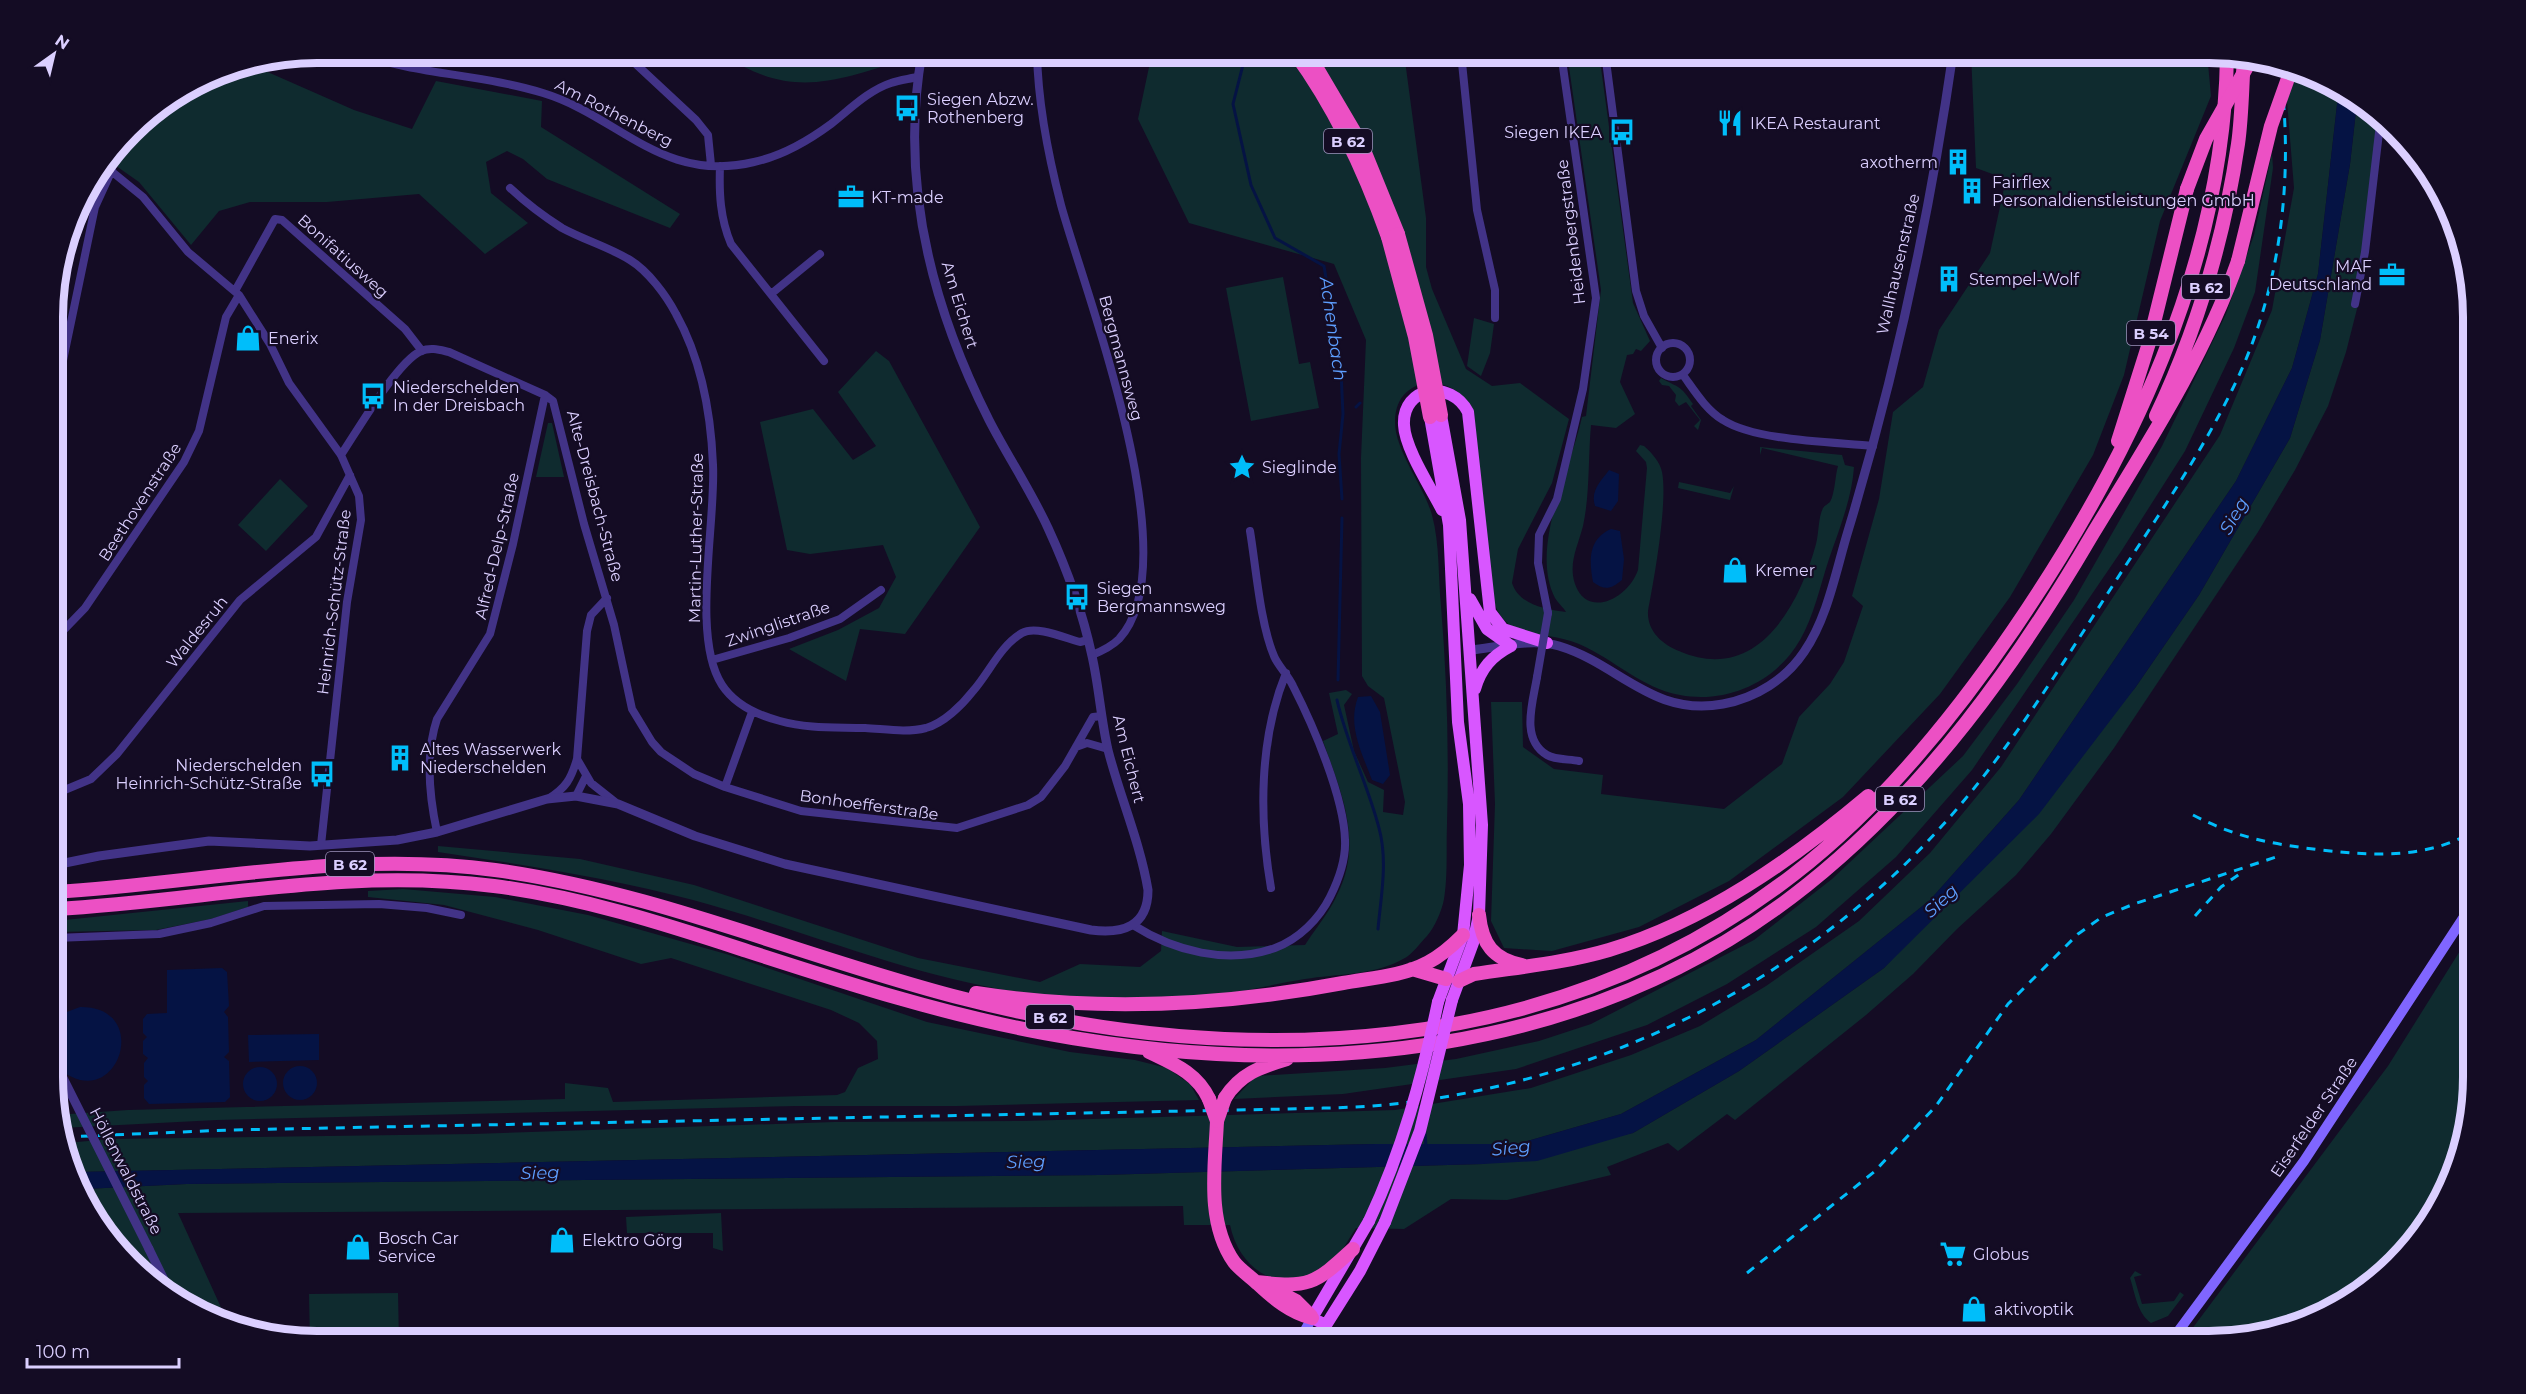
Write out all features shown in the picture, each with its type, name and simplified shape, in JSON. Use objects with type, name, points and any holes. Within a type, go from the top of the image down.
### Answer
[{"type":"highway","name":"B 62","points":[[1302,63],[1337,119],[1377,207],[1405,297],[1436,416]]},
{"type":"highway","name":"B 62","points":[[1315,63],[1346,114],[1387,203],[1413,284],[1436,416]]},
{"type":"highway","name":"B 62","points":[[63,891],[331,865],[382,863],[453,866],[591,887],[676,910],[879,975],[967,1000],[1048,1017],[1196,1036],[1262,1039],[1352,1037],[1437,1028],[1482,1020],[1541,1005],[1592,988],[1655,961],[1729,920],[1795,874],[1822,851],[1874,802],[1926,745],[1976,682],[2022,616],[2108,475],[2163,359],[2196,262],[2219,161],[2225,114],[2227,64]]},
{"type":"highway","name":"B 62","points":[[63,908],[330,881],[382,879],[490,886],[586,902],[640,916],[878,993],[963,1016],[1044,1034],[1200,1053],[1298,1055],[1388,1051],[1519,1029],[1599,1003],[1664,975],[1771,912],[1856,843],[1938,757],[2017,654],[2113,501],[2178,366],[2212,268],[2238,141],[2243,65]]},
{"type":"highway","name":"B 54","points":[[2108,475],[2146,353],[2187,189],[2214,123],[2247,66]]},
{"type":"highway","points":[[2113,501],[2187,377],[2219,310],[2238,261],[2271,126],[2289,76]]},
{"type":"highway","name":"B 62","points":[[1412,969],[1452,980],[1474,974],[1587,956],[1632,942],[1751,883],[1827,830],[1926,745]]},
{"type":"highway","name":"B 62","points":[[1479,915],[1480,931],[1488,948],[1502,959],[1527,966]]},
{"type":"highway","name":"B 62","points":[[879,975],[1014,999],[1051,1003],[1140,1006],[1276,994],[1412,969],[1439,956],[1463,935]]},
{"type":"highway","name":"B 62","points":[[1139,1047],[1187,1071],[1203,1087],[1209,1099],[1216,1121],[1215,1204],[1217,1217],[1223,1242],[1235,1263],[1256,1282],[1296,1301],[1312,1318]]},
{"type":"highway","name":"B 62","points":[[1216,1121],[1232,1087],[1253,1070],[1298,1055]]},
{"type":"highway","name":"B 62","points":[[1256,1282],[1304,1285],[1330,1270],[1353,1249]]},
{"type":"main road","points":[[1449,525],[1416,458],[1404,424],[1413,401],[1419,395],[1435,390],[1443,390],[1459,398],[1468,412],[1490,612],[1503,630],[1547,643]]},
{"type":"main road","name":"B 62","points":[[1436,416],[1449,525],[1458,722],[1469,804],[1469,874],[1463,935],[1452,980],[1452,1000],[1419,1131],[1384,1222],[1360,1271],[1326,1325],[1312,1318],[1369,1221],[1391,1174],[1408,1125],[1438,1002],[1452,980],[1473,943],[1479,915],[1482,825],[1467,592],[1460,520],[1436,416]]},
{"type":"main road","points":[[1467,592],[1487,629],[1511,646],[1485,667],[1473,699]]},
{"type":"main road","points":[[1455,651],[1471,650]]},
{"type":"main road","name":"Eiserfelder Straße","points":[[2178,1331],[2304,1161],[2463,918]]},
{"type":"main road","points":[[1305,1331],[1312,1318]]},
{"type":"main road","points":[[1322,1331],[1326,1325]]},
{"type":"street","name":"Am Rothenberg","points":[[386,63],[491,80],[546,94],[588,114],[649,149],[677,159],[720,166],[751,163],[793,148],[890,83],[917,77]]},
{"type":"street","points":[[636,63],[696,120],[708,135],[711,165]]},
{"type":"street","name":"Am Eichert","points":[[920,63],[913,113],[913,168],[919,212],[947,322],[985,412],[1048,528],[1088,640],[1108,749],[1148,890],[1145,909],[1133,925]]},
{"type":"street","name":"Bergmannsweg","points":[[1038,63],[1040,104],[1048,149],[1062,207],[1095,308],[1122,411],[1143,537],[1139,597],[1131,619],[1119,638],[1107,649],[1092,655]]},
{"type":"street","points":[[1462,63],[1477,210],[1495,290],[1495,318]]},
{"type":"street","name":"Heidenbergstraße","points":[[1563,63],[1596,298],[1581,398],[1557,499],[1539,535],[1538,563],[1548,613],[1530,725],[1534,744],[1548,756],[1579,761]]},
{"type":"street","points":[[1606,63],[1636,291],[1644,316],[1662,348]]},
{"type":"street","name":"Wallhausenstraße","points":[[1471,650],[1547,643],[1574,651],[1638,689],[1672,702],[1694,706],[1722,704],[1763,689],[1795,663],[1816,629],[1873,446],[1941,141],[1952,63]]},
{"type":"street","points":[[2355,304],[2365,252],[2379,128]]},
{"type":"street","points":[[720,166],[720,201],[731,244],[824,361]]},
{"type":"street","name":"Heinrich-Schütz-Straße","points":[[110,169],[143,197],[188,252],[237,293],[270,344],[290,383],[341,455],[359,496],[361,520],[346,602],[321,845]]},
{"type":"street","points":[[63,361],[95,207],[106,176]]},
{"type":"street","name":"Martin-Luther-Straße","points":[[510,188],[533,209],[564,229],[638,265],[675,311],[686,333],[695,356],[701,383],[713,465],[708,638],[712,660],[721,684],[738,703],[753,712],[809,727],[901,731],[927,728],[950,714],[973,692],[1006,647],[1023,632],[1034,630],[1080,642],[1088,640]]},
{"type":"street","name":"Bonifatiusweg","points":[[237,293],[275,219],[282,220],[405,329],[422,351]]},
{"type":"street","points":[[771,294],[820,254]]},
{"type":"street","name":"Beethovenstraße","points":[[63,630],[91,599],[184,462],[198,431],[226,317],[237,293]]},
{"type":"street","points":[[1672,343],[1687,349],[1690,365],[1683,375],[1670,377],[1661,372],[1656,357],[1662,348],[1672,343]]},
{"type":"street","points":[[341,455],[385,390],[422,351],[434,348],[449,352],[544,395]]},
{"type":"street","points":[[1683,375],[1718,417],[1740,428],[1794,438],[1873,446]]},
{"type":"street","name":"Alte-Dreisbach-Straße","points":[[544,395],[553,401],[559,416],[584,524],[607,598],[591,615],[587,631],[577,759],[571,779]]},
{"type":"street","name":"Alfred-Delp-Straße","points":[[437,832],[430,768],[432,734],[437,719],[490,634],[513,544],[544,395]]},
{"type":"street","name":"Waldesruh","points":[[63,791],[91,779],[117,754],[240,600],[316,537],[350,475]]},
{"type":"street","points":[[577,759],[586,776],[603,795],[618,804],[695,836],[784,864],[1091,930],[1118,932],[1133,925],[1156,939],[1193,952],[1256,952],[1289,943],[1313,922],[1326,904],[1340,875],[1346,841],[1341,813],[1323,756],[1286,673],[1274,657],[1260,596],[1250,531]]},
{"type":"street","name":"Zwinglistraße","points":[[712,660],[789,638],[840,618],[882,590]]},
{"type":"street","name":"Bonhoefferstraße","points":[[607,598],[628,696],[652,741],[672,760],[725,788],[801,811],[943,829],[957,828],[1036,801],[1047,791],[1076,747],[1092,717],[1102,716]]},
{"type":"street","points":[[1271,888],[1264,804],[1266,747],[1279,689],[1286,673]]},
{"type":"street","points":[[725,788],[753,712]]},
{"type":"street","points":[[1076,747],[1087,743],[1108,749]]},
{"type":"street","points":[[576,796],[586,776]]},
{"type":"street","points":[[548,799],[564,788],[571,779]]},
{"type":"street","points":[[571,779],[576,796]]},
{"type":"street","points":[[63,863],[99,856],[209,841],[321,845],[397,840],[437,832],[548,799],[576,796],[618,804]]},
{"type":"street","points":[[63,938],[159,934],[211,923],[264,906],[379,904],[427,908],[461,915]]},
{"type":"street","name":"Höllenwaldstraße","points":[[63,1078],[164,1281]]},
{"type":"green space","points":[[738,63],[893,63],[834,80],[812,82],[791,82],[746,68]]},
{"type":"green space","points":[[1150,63],[1405,63],[1426,218],[1426,267],[1432,289],[1466,369],[1492,386],[1520,383],[1569,419],[1552,483],[1518,549],[1512,583],[1521,596],[1534,605],[1566,612],[1555,598],[1548,578],[1549,532],[1582,417],[1586,416],[1601,290],[1568,63],[1600,63],[1633,303],[1650,341],[1641,351],[1636,349],[1633,354],[1627,355],[1620,382],[1635,414],[1616,428],[1591,425],[1585,514],[1573,562],[1575,584],[1581,595],[1588,601],[1598,603],[1607,601],[1626,589],[1638,570],[1647,468],[1646,462],[1636,451],[1640,445],[1644,446],[1659,465],[1663,485],[1660,541],[1648,611],[1653,631],[1661,641],[1673,648],[1707,659],[1731,657],[1752,648],[1770,634],[1786,614],[1798,592],[1816,544],[1821,512],[1832,498],[1838,466],[1762,448],[1760,455],[1760,447],[1842,455],[1845,465],[1854,467],[1848,502],[1809,621],[1790,655],[1778,668],[1749,687],[1715,696],[1680,695],[1640,680],[1579,644],[1565,639],[1525,632],[1505,621],[1492,595],[1474,414],[1466,400],[1455,390],[1442,384],[1428,383],[1416,386],[1405,394],[1398,406],[1395,422],[1400,445],[1432,515],[1436,538],[1447,715],[1446,881],[1443,903],[1433,928],[1410,955],[1403,959],[1381,968],[1356,973],[1305,979],[1231,993],[1184,998],[1111,1000],[1039,995],[951,979],[864,954],[736,912],[661,892],[566,873],[438,852],[438,846],[580,859],[694,885],[918,958],[1040,982],[1080,964],[1140,967],[1161,951],[1162,931],[1237,947],[1305,945],[1334,902],[1345,875],[1349,856],[1347,817],[1337,779],[1323,741],[1338,734],[1329,693],[1346,690],[1352,694],[1344,705],[1354,751],[1368,782],[1384,790],[1383,812],[1403,815],[1405,802],[1384,698],[1368,686],[1362,676],[1361,458],[1366,340],[1334,264],[1189,223],[1138,119]]},
{"type":"green space","points":[[1971,63],[2208,63],[2211,96],[2160,221],[2124,375],[2093,455],[2010,597],[1940,694],[1843,797],[1729,881],[1639,927],[1552,951],[1504,948],[1491,921],[1495,804],[1491,702],[1522,702],[1523,747],[1554,769],[1603,775],[1601,794],[1724,809],[1782,764],[1799,717],[1830,684],[1844,662],[1863,606],[1852,596],[1879,499],[1893,412],[1923,387],[1939,330],[1990,253],[2006,179],[1976,168]]},
{"type":"green space","points":[[262,69],[354,110],[412,129],[436,81],[542,101],[541,127],[680,214],[670,228],[547,179],[523,159],[507,151],[486,162],[491,193],[528,223],[485,254],[419,194],[327,202],[250,202],[219,211],[191,245],[139,182],[114,164],[137,137],[162,115],[204,89],[235,76]]},
{"type":"green space","points":[[2285,74],[2322,89],[2338,98],[2318,274],[2292,368],[2236,481],[2019,800],[1930,900],[1756,1040],[1621,1114],[1517,1144],[1375,1144],[81,1172],[72,1143],[109,1139],[473,1134],[834,1122],[1023,1121],[1395,1110],[1531,1088],[1631,1055],[1700,1026],[1766,986],[1859,921],[1930,853],[2001,767],[2220,435],[2272,310],[2294,188]]},
{"type":"green space","points":[[2356,110],[2379,128],[2358,305],[2346,352],[2328,406],[2295,470],[2258,532],[2114,748],[2051,834],[2016,875],[1957,929],[1913,974],[1866,1015],[1735,1120],[1727,1114],[1678,1151],[1668,1143],[1607,1167],[1611,1175],[1507,1200],[1451,1199],[1404,1229],[1356,1228],[1338,1256],[1319,1272],[1303,1279],[1287,1281],[1271,1278],[1257,1270],[1245,1259],[1230,1225],[1184,1225],[1183,1206],[178,1213],[224,1314],[190,1297],[149,1268],[115,1232],[89,1190],[186,1184],[1100,1175],[1483,1164],[1633,1133],[1739,1071],[1884,968],[2135,688],[2199,595],[2290,438],[2320,340],[2350,164]]},
{"type":"green space","points":[[2272,153],[2273,168],[2255,292],[2234,348],[2185,451],[2122,550],[1972,770],[1896,857],[1816,927],[1727,984],[1647,1025],[1516,1069],[1343,1094],[1234,1099],[1256,1076],[1385,1068],[1456,1059],[1539,1041],[1591,1024],[1754,940],[1832,879],[1963,756],[2017,684],[2074,600],[2162,446],[2226,314],[2254,235]]},
{"type":"green space","points":[[1283,277],[1299,364],[1310,362],[1319,408],[1251,421],[1226,288]]},
{"type":"green space","points":[[1474,318],[1494,324],[1490,353],[1481,376],[1467,366]]},
{"type":"green space","points":[[876,351],[889,361],[980,527],[905,634],[860,629],[846,681],[789,649],[838,630],[879,608],[896,577],[883,545],[810,554],[787,550],[760,422],[813,409],[853,460],[876,446],[838,392]]},
{"type":"green space","points":[[1661,378],[1679,388],[1693,404],[1691,406],[1701,420],[1698,430],[1694,426],[1700,420],[1686,402],[1679,406],[1675,401],[1676,395],[1669,386],[1662,385],[1659,381]]},
{"type":"green space","points":[[548,423],[552,423],[564,477],[536,477]]},
{"type":"green space","points":[[280,479],[308,506],[266,551],[238,525]]},
{"type":"green space","points":[[1679,482],[1730,493],[1734,486],[1730,500],[1678,488]]},
{"type":"green space","points":[[403,889],[495,897],[588,915],[726,954],[927,1022],[1070,1052],[1135,1060],[1167,1068],[1190,1084],[1199,1100],[957,1106],[796,1106],[217,1120],[68,1128],[66,1114],[128,1110],[565,1099],[565,1083],[608,1088],[613,1102],[837,1095],[845,1092],[858,1068],[878,1059],[877,1041],[859,1023],[831,1010],[671,958],[641,964],[538,930],[444,905],[368,897],[368,891]]},
{"type":"green space","points":[[248,901],[248,907],[211,919],[156,930],[63,932],[63,920]]},
{"type":"green space","points":[[2463,946],[2461,1111],[2450,1159],[2444,1174],[2437,1190],[2411,1232],[2389,1257],[2364,1279],[2322,1305],[2291,1318],[2259,1326],[2243,1329],[2190,1331],[2388,1066]]},
{"type":"green space","points":[[721,1213],[723,1251],[713,1248],[713,1233],[627,1233],[626,1217]]},
{"type":"green space","points":[[2135,1271],[2142,1275],[2134,1277],[2142,1304],[2174,1301],[2180,1292],[2184,1295],[2168,1316],[2151,1323],[2146,1319],[2137,1302],[2130,1278]]},
{"type":"green space","points":[[398,1293],[399,1331],[310,1331],[309,1294]]},
{"type":"water","name":"Sieg","points":[[2338,98],[2356,110],[2350,164],[2320,340],[2290,438],[2199,595],[2135,688],[2039,814],[1884,968],[1739,1071],[1633,1133],[1537,1161],[1100,1175],[186,1184],[88,1189],[82,1174],[81,1172],[1375,1144],[1517,1144],[1621,1114],[1756,1040],[1930,900],[2019,800],[2236,481],[2292,368],[2318,274]]},
{"type":"water","points":[[1609,470],[1619,474],[1618,501],[1611,511],[1595,506],[1594,501],[1597,486]]},
{"type":"water","points":[[1611,529],[1620,531],[1624,559],[1622,580],[1605,588],[1593,582],[1591,559],[1598,539]]},
{"type":"water","points":[[1371,696],[1380,712],[1390,775],[1383,784],[1372,780],[1360,750],[1355,729],[1354,718],[1358,697]]},
{"type":"water","points":[[222,968],[227,972],[229,1006],[224,1012],[228,1017],[229,1052],[224,1057],[229,1061],[230,1097],[225,1102],[149,1104],[144,1098],[144,1085],[148,1081],[144,1077],[144,1063],[148,1058],[143,1054],[143,1041],[147,1037],[143,1033],[143,1019],[147,1014],[167,1013],[167,970]]},
{"type":"water","points":[[80,1007],[103,1012],[117,1024],[121,1040],[118,1057],[109,1071],[95,1080],[76,1079],[63,1070],[64,1013]]},
{"type":"water","points":[[319,1034],[319,1060],[249,1062],[248,1035]]},
{"type":"water","points":[[300,1066],[312,1071],[317,1083],[312,1095],[300,1100],[288,1095],[283,1083],[288,1071]]},
{"type":"water","points":[[260,1067],[272,1072],[277,1084],[272,1096],[260,1101],[248,1096],[243,1084],[248,1072]]},
{"type":"waterway","name":"Achenbach","points":[[1243,63],[1233,104],[1251,185],[1275,238],[1324,266],[1341,371],[1343,414],[1339,454],[1342,499]]},
{"type":"waterway","points":[[1356,407],[1360,403]]},
{"type":"waterway","name":"Achenbach","points":[[1338,680],[1342,518]]},
{"type":"waterway","name":"Achenbach","points":[[1337,700],[1382,840],[1383,878],[1378,929]]},
{"type":"waterway","name":"Achenbach","points":[[1425,1133],[1426,1147]]},
{"type":"railway","points":[[70,1137],[229,1130],[1372,1106],[1465,1093],[1544,1074],[1620,1048],[1694,1015],[1765,975],[1831,929],[1893,876],[1949,818],[2019,728],[2181,481],[2220,413],[2249,352],[2263,312],[2273,271],[2284,188],[2284,104],[2280,73]]},
{"type":"railway","points":[[2193,815],[2255,839],[2303,848],[2360,854],[2418,851],[2463,837]]},
{"type":"railway","points":[[1747,1273],[1874,1172],[1936,1106],[2008,1004],[2078,934],[2102,917],[2134,904],[2276,857]]},
{"type":"railway","points":[[2195,916],[2221,887],[2241,873]]},
{"type":"place","name":"Siegen Abzw. Rothenberg","points":[[907,108]]},
{"type":"place","name":"IKEA Restaurant","points":[[1730,123]]},
{"type":"place","name":"Siegen IKEA","points":[[1622,132]]},
{"type":"place","name":"axotherm","points":[[1958,162]]},
{"type":"place","name":"Fairflex Personaldienstleistungen GmbH","points":[[1972,191]]},
{"type":"place","name":"KT-made","points":[[851,197]]},
{"type":"place","name":"MAF Deutschland","points":[[2392,275]]},
{"type":"place","name":"Stempel-Wolf","points":[[1949,279]]},
{"type":"place","name":"Enerix","points":[[248,338]]},
{"type":"place","name":"Niederschelden In der Dreisbach","points":[[373,396]]},
{"type":"place","name":"Sieglinde","points":[[1242,467]]},
{"type":"place","name":"Kremer","points":[[1735,570]]},
{"type":"place","name":"Siegen Bergmannsweg","points":[[1077,597]]},
{"type":"place","name":"Altes Wasserwerk Niederschelden","points":[[400,758]]},
{"type":"place","name":"Niederschelden Heinrich-Schütz-Straße","points":[[322,774]]},
{"type":"place","name":"Elektro Görg","points":[[562,1240]]},
{"type":"place","name":"Bosch Car Service","points":[[358,1247]]},
{"type":"place","name":"Globus","points":[[1953,1254]]},
{"type":"place","name":"aktivoptik","points":[[1974,1309]]}]
